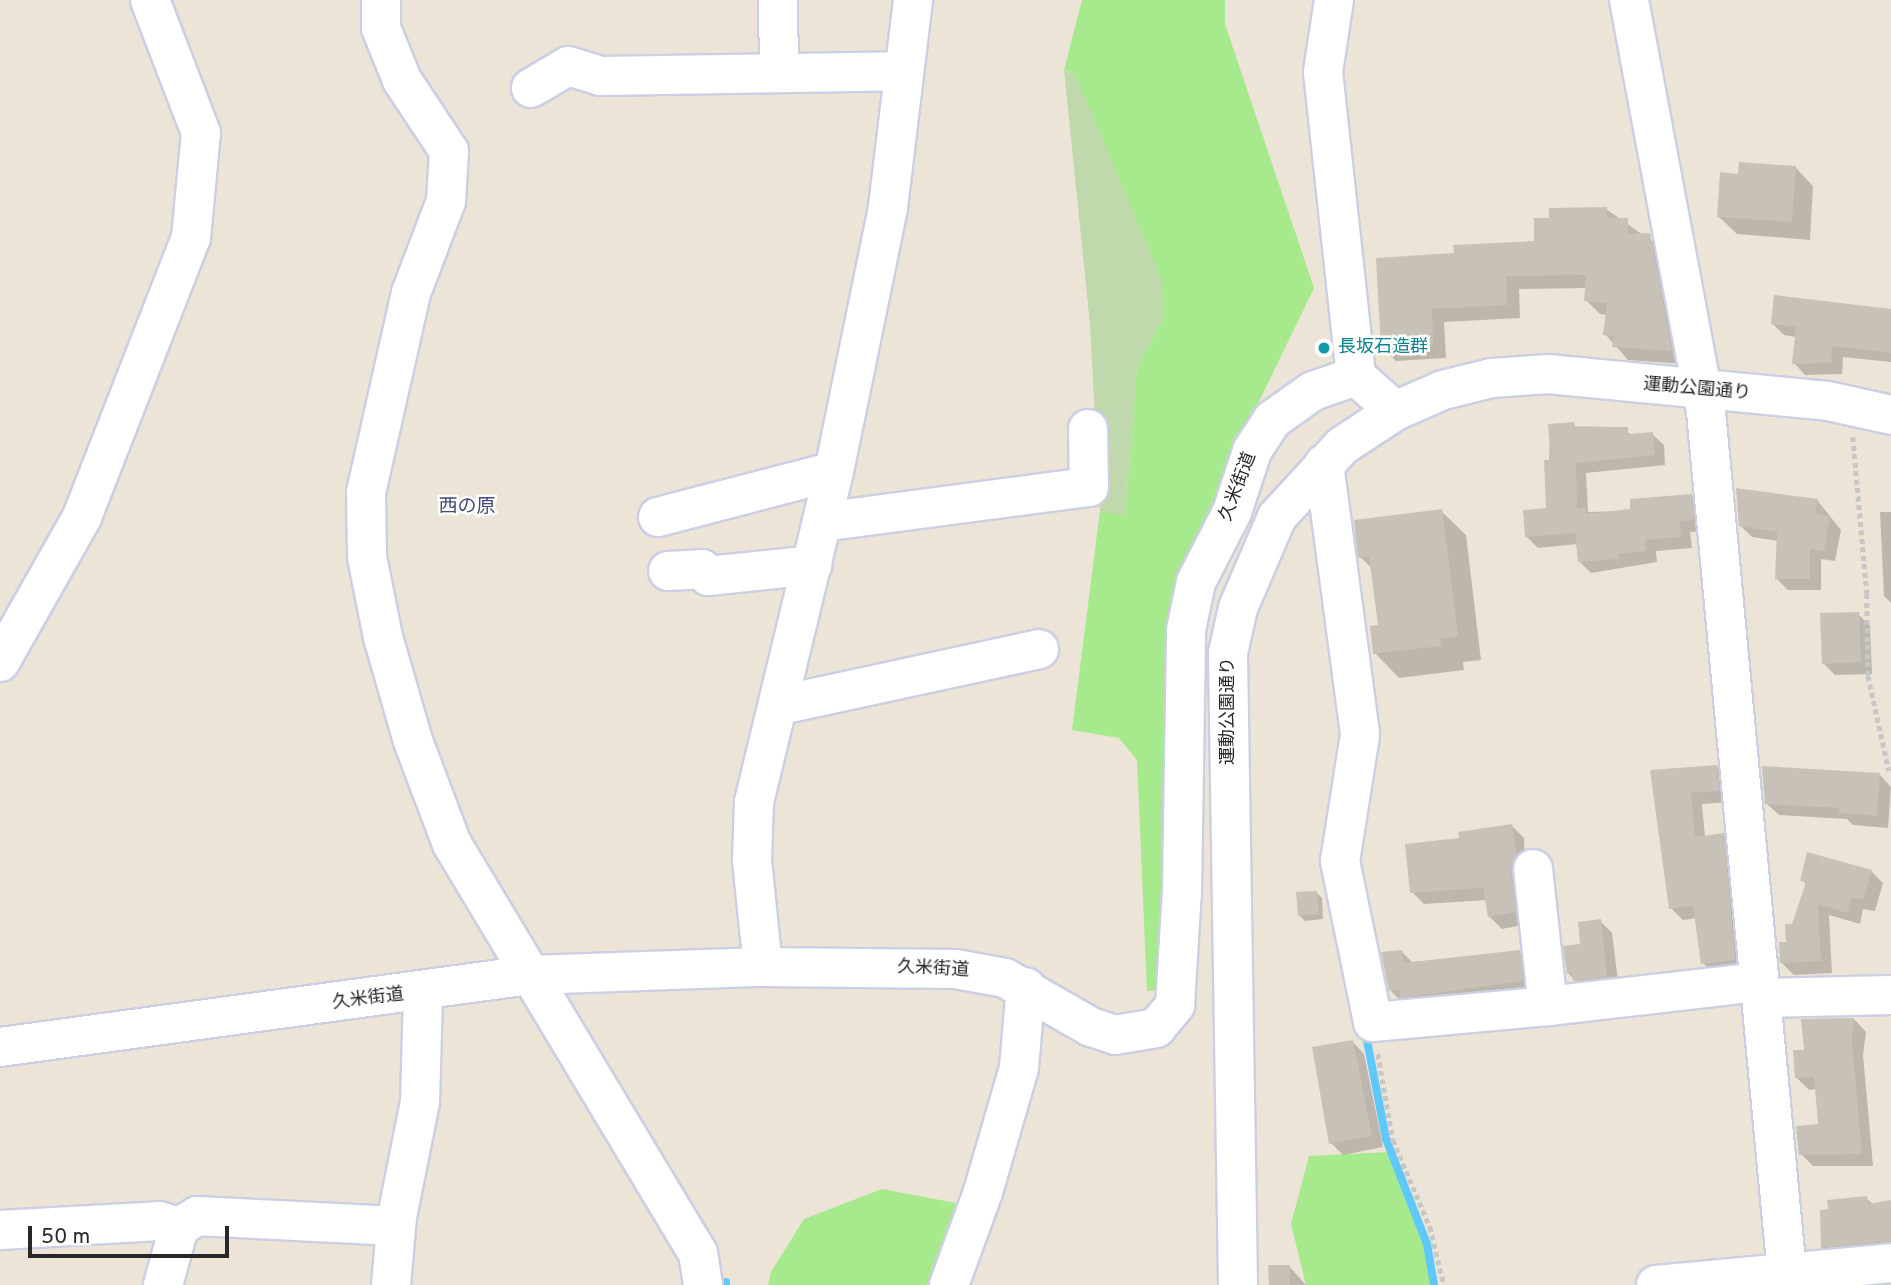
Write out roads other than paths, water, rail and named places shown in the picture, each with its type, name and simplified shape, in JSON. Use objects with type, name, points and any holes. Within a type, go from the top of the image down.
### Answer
[{"type":"street","points":[[0,662],[82,517],[191,238],[201,132],[150,0]]},
{"type":"street","points":[[381,0],[381,28],[402,80],[449,150],[446,201],[411,293],[366,492],[367,557],[383,637],[413,741],[452,844],[698,1253],[703,1285]]},
{"type":"street","points":[[778,0],[779,72]]},
{"type":"street","points":[[762,967],[752,861],[754,802],[813,565],[888,207],[901,71],[914,0]]},
{"type":"street","points":[[1334,0],[1323,72],[1356,376],[1395,411]]},
{"type":"street","points":[[1629,0],[1700,391],[1761,990],[1787,1279]]},
{"type":"street","points":[[531,88],[568,66],[600,76],[901,71]]},
{"type":"street","name":"運動公園通り","points":[[1238,1285],[1228,653],[1238,608],[1277,517],[1324,464],[1395,411],[1443,390],[1492,378],[1548,374],[1875,410]]},
{"type":"street","name":"久米街道","points":[[0,1047],[423,993],[530,975],[762,967],[956,968],[1005,978],[1026,987],[1091,1027],[1115,1035],[1156,1028],[1175,1004],[1182,892],[1185,631],[1196,582],[1232,512],[1263,429],[1305,396],[1356,376]]},
{"type":"street","points":[[822,522],[1089,487],[1088,429]]},
{"type":"street","points":[[1324,464],[1360,735],[1339,861],[1373,1022],[1761,990],[1891,995]]},
{"type":"street","points":[[658,517],[834,471]]},
{"type":"street","points":[[668,571],[702,569],[708,576],[813,565]]},
{"type":"street","points":[[780,705],[1040,649]]},
{"type":"street","points":[[1533,869],[1548,1006]]},
{"type":"street","points":[[949,1285],[983,1192],[1019,1068],[1026,987]]},
{"type":"street","points":[[391,1285],[396,1226],[420,1102],[423,993]]},
{"type":"street","points":[[163,1285],[179,1227],[197,1216],[256,1216],[396,1226]]},
{"type":"street","points":[[0,1230],[159,1221],[179,1227]]},
{"type":"street","points":[[1656,1285],[1787,1279],[1891,1262]]},
{"type":"waterway","points":[[1365,1030],[1386,1139],[1427,1244],[1434,1285]]},
{"type":"place","name":"長坂石造群","points":[[1324,348]]},
{"type":"district","name":"西の原","points":[[467,508]]}]
